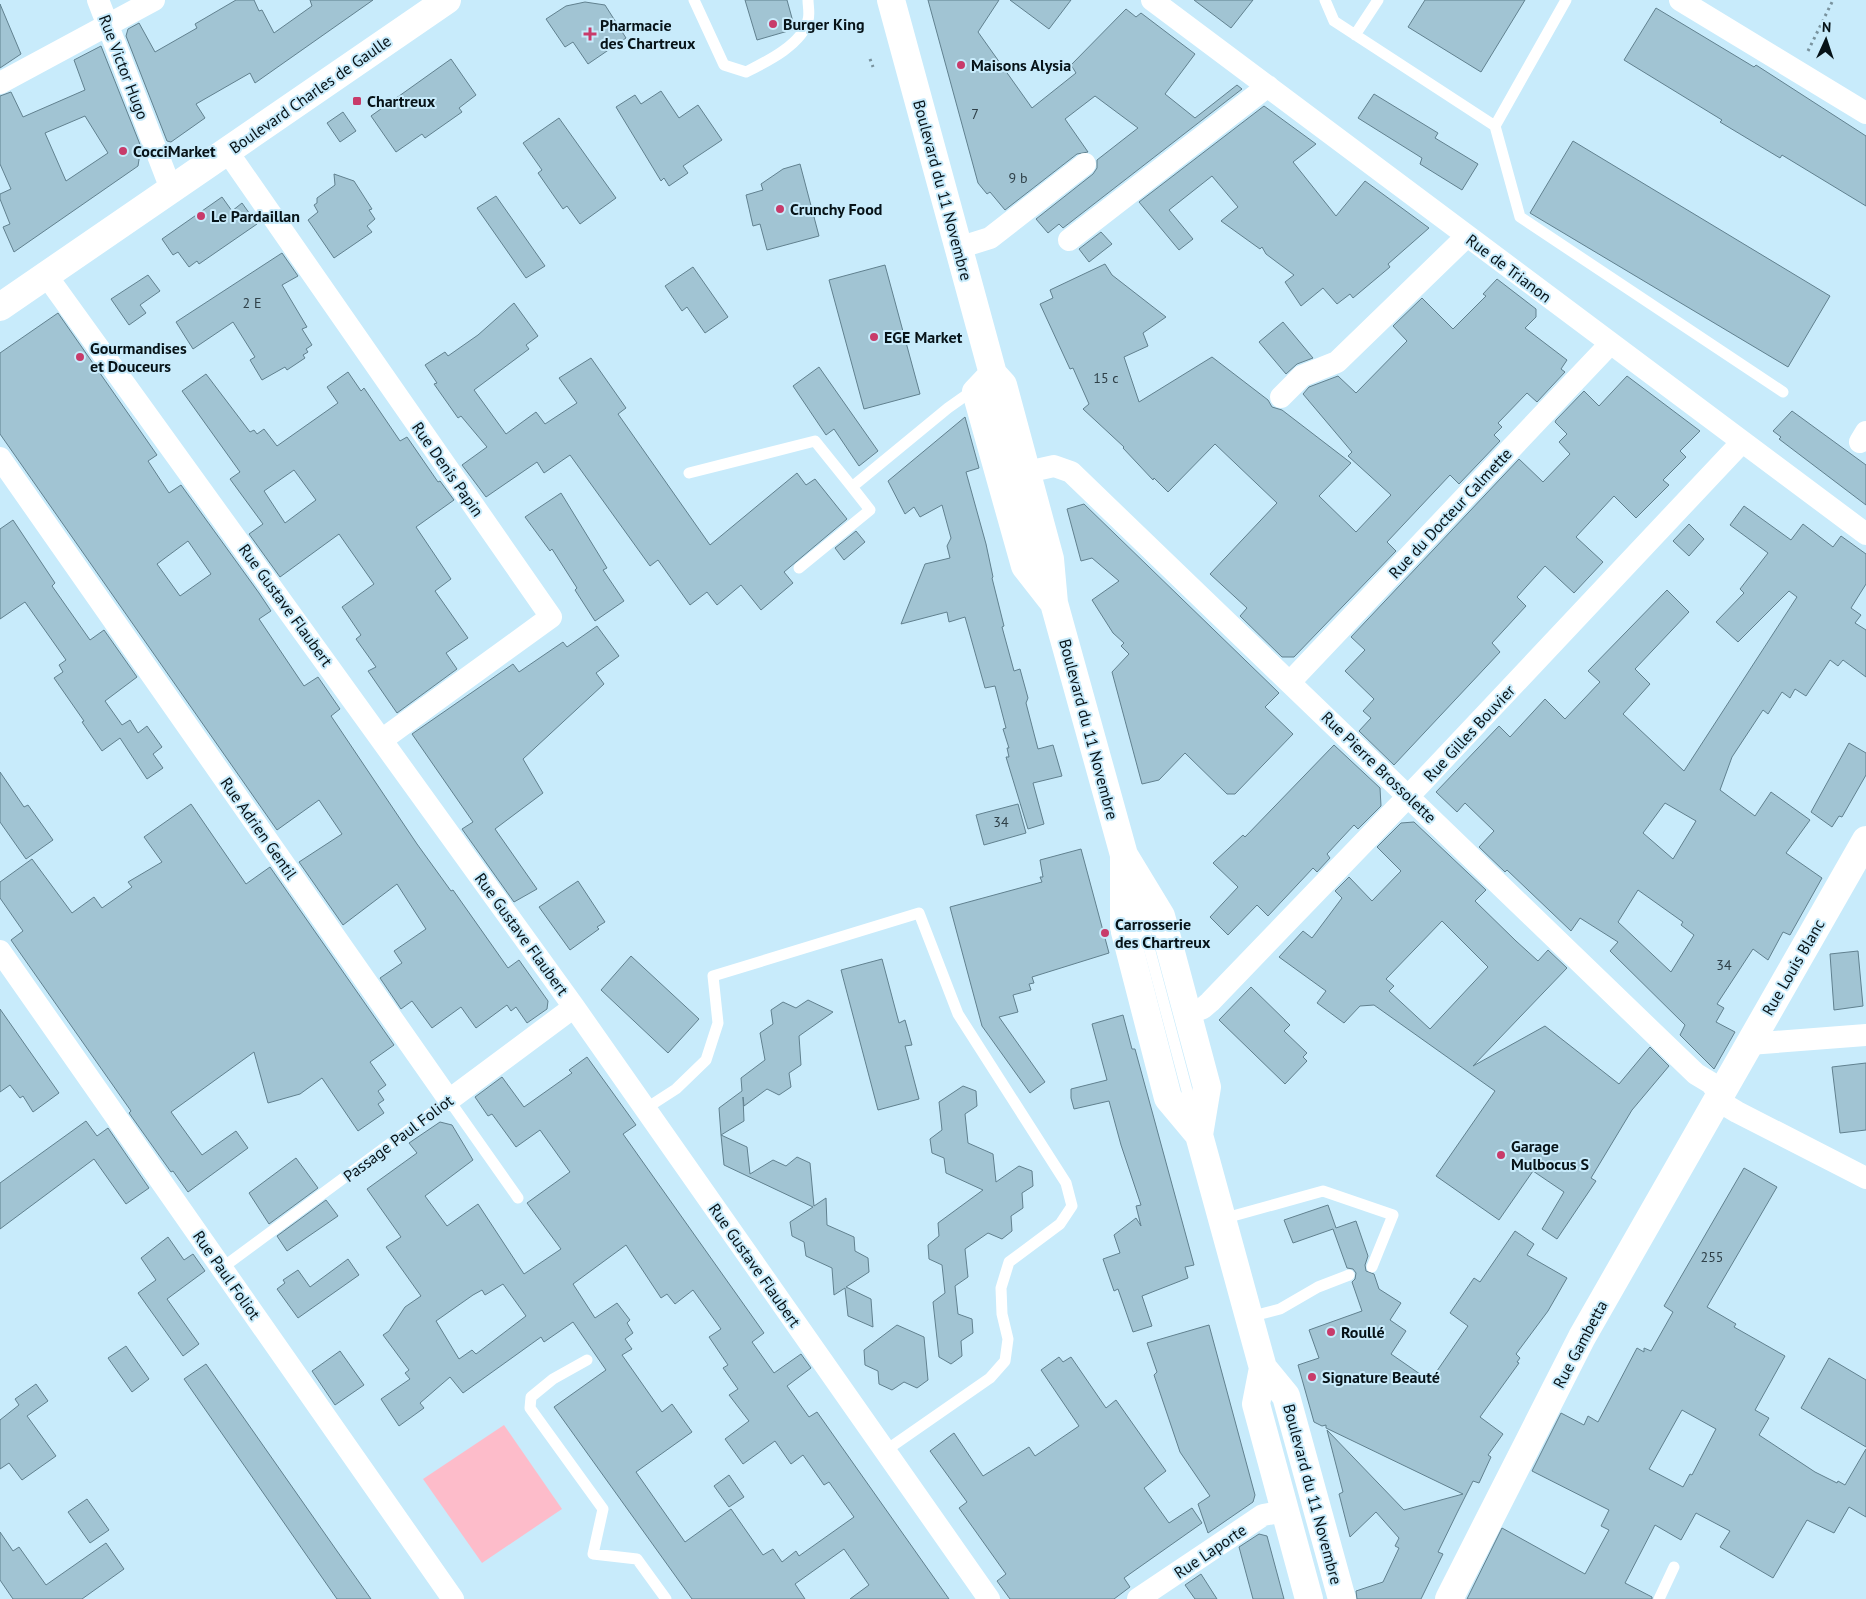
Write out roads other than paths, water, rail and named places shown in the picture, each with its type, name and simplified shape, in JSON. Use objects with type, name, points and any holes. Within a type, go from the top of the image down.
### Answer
[{"type":"main road","name":"Boulevard Charles de Gaulle","points":[[0,307],[447,0]]},
{"type":"main road","name":"Boulevard du 11 Novembre","points":[[889,2],[958,248],[984,383],[1025,566],[1054,603]]},
{"type":"main road","name":"Boulevard du 11 Novembre","points":[[984,383],[1003,385],[1050,559],[1054,603],[1124,855],[1124,928],[1168,1098],[1199,1135],[1264,1368],[1286,1396],[1342,1599]]},
{"type":"main road","name":"Rue Louis Blanc","points":[[1720,1095],[1866,840]]},
{"type":"main road","name":"Boulevard du 11 Novembre","points":[[1124,855],[1161,916],[1188,1014],[1207,1087],[1199,1135]]},
{"type":"main road","name":"Rue Gambetta","points":[[1450,1599],[1582,1337],[1720,1095]]},
{"type":"main road","name":"Boulevard du 11 Novembre","points":[[1264,1368],[1256,1404],[1309,1599]]},
{"type":"street","name":"Rue Victor Hugo","points":[[98,0],[171,189]]},
{"type":"street","points":[[0,83],[154,0]]},
{"type":"street","name":"Rue de Trianon","points":[[1152,0],[1866,534]]},
{"type":"street","points":[[1680,0],[1866,113]]},
{"type":"street","points":[[1070,240],[1268,86]]},
{"type":"street","name":"Rue Denis Papin","points":[[227,151],[551,617],[383,739]]},
{"type":"street","points":[[958,248],[990,238],[1085,164]]},
{"type":"street","points":[[1281,397],[1302,376],[1337,362],[1467,236]]},
{"type":"street","name":"Rue Gustave Flaubert","points":[[46,275],[383,739],[574,1007],[989,1599]]},
{"type":"street","name":"Rue du Docteur Calmette","points":[[1290,682],[1610,344]]},
{"type":"street","name":"Rue Gilles Bouvier","points":[[1188,1014],[1203,1008],[1210,1002],[1409,796],[1742,442]]},
{"type":"street","name":"Rue Adrien Gentil","points":[[0,458],[449,1100]]},
{"type":"street","name":"Rue Pierre Brossolette","points":[[1027,472],[1054,466],[1071,472],[1696,1074],[1711,1083],[1727,1106],[1866,1178]]},
{"type":"street","name":"Rue Paul Foliot","points":[[0,951],[453,1599]]},
{"type":"street","name":"Passage Paul Foliot","points":[[449,1100],[574,1007]]},
{"type":"street","points":[[1749,1044],[1866,1035]]},
{"type":"street","name":"Rue Laporte","points":[[1138,1599],[1263,1515],[1285,1511]]},
{"type":"lane","points":[[694,0],[724,65],[746,72],[770,60],[796,41],[808,21],[808,0]]},
{"type":"lane","points":[[1325,0],[1334,21],[1495,126],[1520,217],[1783,392]]},
{"type":"lane","points":[[1355,35],[1378,0]]},
{"type":"lane","points":[[1495,126],[1566,0]]},
{"type":"lane","points":[[852,487],[948,408],[984,383]]},
{"type":"lane","points":[[689,473],[815,441],[870,510],[799,568]]},
{"type":"lane","points":[[645,1109],[676,1089],[706,1060],[718,1023],[712,976],[918,913],[958,1014],[1066,1182],[1072,1206],[1060,1224],[1009,1262],[1001,1288],[1002,1314],[1008,1339],[1005,1361],[990,1378],[885,1451]]},
{"type":"lane","name":"Rue Adrien Gentil","points":[[449,1100],[518,1198]]},
{"type":"lane","name":"Passage Paul Foliot","points":[[222,1268],[449,1100]]},
{"type":"lane","points":[[1222,1219],[1323,1191],[1393,1215],[1372,1267]]},
{"type":"lane","points":[[1249,1317],[1280,1309],[1318,1287],[1349,1275]]},
{"type":"lane","points":[[587,1360],[553,1379],[531,1397],[530,1408],[603,1510],[593,1554],[637,1559],[666,1599]]},
{"type":"lane","points":[[1659,1599],[1674,1567]]},
{"type":"place","name":"Burger King","points":[[773,24]]},
{"type":"place","name":"Pharmacie des Chartreux","points":[[590,34]]},
{"type":"place","name":"Maisons Alysia","points":[[961,65]]},
{"type":"place","name":"Chartreux","points":[[357,101]]},
{"type":"place","name":"CocciMarket","points":[[123,151]]},
{"type":"place","name":"Crunchy Food","points":[[780,209]]},
{"type":"place","name":"Le Pardaillan","points":[[201,216]]},
{"type":"place","name":"EGE Market","points":[[874,337]]},
{"type":"place","name":"Gourmandises et Douceurs","points":[[80,357]]},
{"type":"place","name":"Carrosserie des Chartreux","points":[[1105,933]]},
{"type":"place","name":"Garage Mulbocus S","points":[[1501,1155]]},
{"type":"place","name":"Roullé","points":[[1331,1332]]},
{"type":"place","name":"Signature Beauté","points":[[1312,1377]]}]
